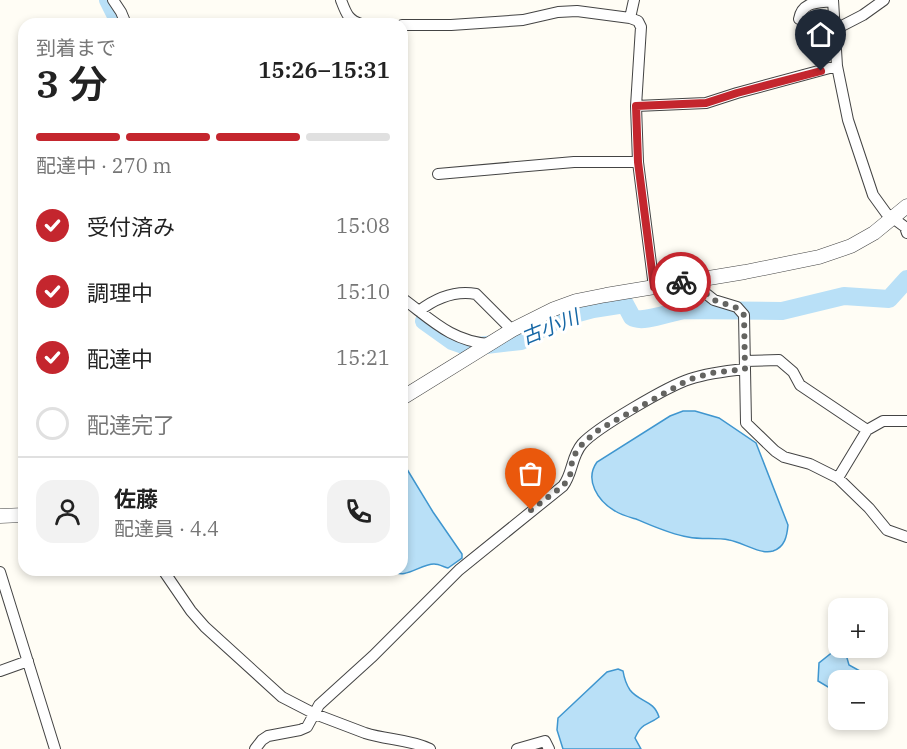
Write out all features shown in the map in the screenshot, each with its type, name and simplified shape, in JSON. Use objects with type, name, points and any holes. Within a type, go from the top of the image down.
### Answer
[{"type":"street","points":[[113,0],[124,18]]},
{"type":"street","points":[[342,0],[350,18]]},
{"type":"street","points":[[630,18],[634,0]]},
{"type":"street","points":[[799,19],[801,10],[805,6],[833,0],[837,66],[848,120],[873,195],[885,213],[905,227],[907,233]]},
{"type":"street","points":[[834,30],[864,15],[884,0]]},
{"type":"street","points":[[408,25],[451,25],[523,20],[558,12],[577,11],[638,21],[641,27],[636,106],[638,162],[654,287]]},
{"type":"street","points":[[636,106],[706,103],[837,66]]},
{"type":"street","points":[[438,174],[574,162],[638,162]]},
{"type":"street","points":[[408,394],[536,317],[576,302],[819,257],[851,246],[874,233],[907,206]]},
{"type":"street","points":[[690,280],[714,300],[737,308],[744,315],[746,423],[784,457],[810,464],[838,478],[864,502],[887,530],[907,537]]},
{"type":"street","points":[[419,311],[443,296],[460,292],[476,294],[513,330]]},
{"type":"street","points":[[408,303],[453,336],[471,343],[489,344]]},
{"type":"street","points":[[255,749],[268,736],[307,727],[320,705],[459,570],[563,486],[570,476],[576,452],[592,436],[655,397],[688,380],[770,358],[778,360],[793,372],[800,385],[867,430]]},
{"type":"street","points":[[838,478],[867,430],[883,421],[907,421]]},
{"type":"street","points":[[0,516],[18,515]]},
{"type":"street","points":[[0,572],[56,749]]},
{"type":"street","points":[[167,576],[205,627],[282,697],[315,714],[377,737],[418,743],[430,749]]},
{"type":"street","points":[[0,671],[28,661]]},
{"type":"street","points":[[517,749],[545,741],[549,749]]},
{"type":"water","points":[[683,411],[695,411],[719,418],[756,443],[788,525],[785,541],[780,547],[768,552],[729,540],[693,538],[675,534],[620,514],[598,496],[592,483],[593,469],[597,462],[670,416]]},
{"type":"water","points":[[408,471],[462,554],[462,558],[448,568],[429,565],[408,573]]},
{"type":"water","points":[[828,656],[828,658],[847,658],[849,665],[858,670],[828,670],[828,687],[818,681],[819,663]]},
{"type":"water","points":[[618,669],[623,671],[630,690],[654,707],[659,717],[643,727],[635,738],[641,749],[563,749],[557,730],[558,718],[607,672]]},
{"type":"waterway","name":"古小川","points":[[108,0],[117,18]]},
{"type":"waterway","name":"古小川","points":[[424,321],[452,341],[469,347],[521,341],[567,316],[625,304],[632,317],[637,319],[684,310],[782,311],[844,296],[889,299],[907,279]]},
{"type":"way so far","points":[[531,510],[563,486],[570,476],[576,452],[600,429],[688,380],[711,373],[745,369],[744,315],[737,308],[714,300],[690,280],[681,282]]},
{"type":"route","points":[[681,282],[654,287],[650,272],[646,216],[638,162],[636,106],[706,103],[821,71]]}]
